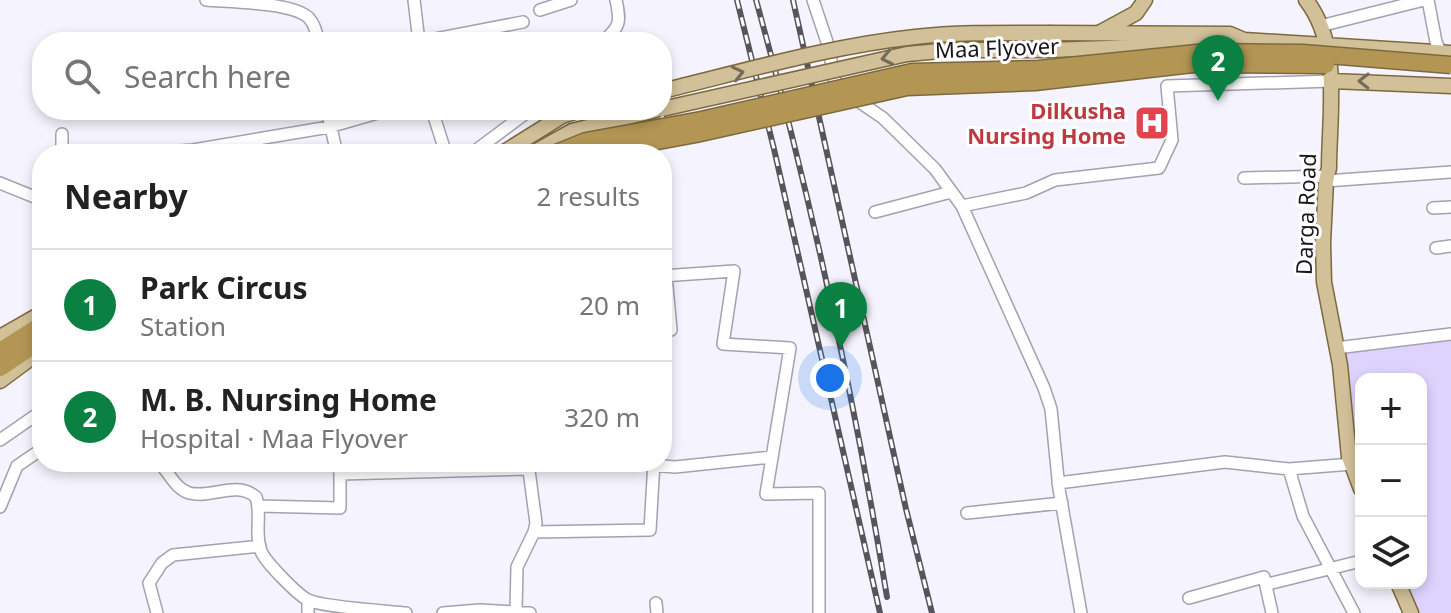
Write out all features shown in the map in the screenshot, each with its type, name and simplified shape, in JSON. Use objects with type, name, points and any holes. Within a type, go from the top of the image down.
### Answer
[{"type":"highway","name":"Maa Flyover","points":[[579,144],[912,72],[1039,69],[1219,51],[1448,57]]},
{"type":"highway","name":"Maa Flyover","points":[[642,144],[922,85],[1035,82],[1193,64],[1316,64],[1451,73]]},
{"type":"highway","points":[[0,351],[32,330]]},
{"type":"highway","points":[[0,368],[32,347]]},
{"type":"main road","points":[[1097,34],[1136,13],[1145,0]]},
{"type":"main road","name":"Darga Road","points":[[1314,9],[1332,81],[1324,282],[1355,472]]},
{"type":"main road","points":[[672,89],[866,44],[956,33],[1230,34],[1244,40]]},
{"type":"main road","points":[[672,106],[907,54],[951,50],[1227,44],[1244,40],[1448,57]]},
{"type":"main road","points":[[1332,81],[1451,86]]},
{"type":"main road","points":[[517,144],[557,120]]},
{"type":"main road","points":[[549,144],[572,131],[616,120]]},
{"type":"main road","points":[[0,337],[32,319]]},
{"type":"main road","points":[[0,381],[32,357]]},
{"type":"main road","points":[[1401,589],[1411,613]]},
{"type":"street","points":[[206,0],[289,5],[309,19],[316,32]]},
{"type":"street","points":[[414,0],[418,32]]},
{"type":"street","points":[[540,10],[571,0]]},
{"type":"street","points":[[614,32],[620,22],[616,0]]},
{"type":"street","points":[[813,0],[828,45],[836,86],[883,118],[935,169],[962,206],[1044,388],[1051,413],[1058,483],[1081,613]]},
{"type":"street","points":[[1314,9],[1426,0],[1436,42],[1448,57]]},
{"type":"street","points":[[471,32],[523,22]]},
{"type":"street","points":[[962,206],[1026,193],[1055,180],[1159,168],[1172,140],[1167,86],[1332,81]]},
{"type":"street","points":[[328,120],[334,144]]},
{"type":"street","points":[[228,144],[353,120]]},
{"type":"street","points":[[435,120],[443,144]]},
{"type":"street","points":[[484,144],[517,120]]},
{"type":"street","points":[[62,134],[62,144]]},
{"type":"street","points":[[1244,178],[1327,178],[1451,172]]},
{"type":"street","points":[[0,183],[32,196]]},
{"type":"street","points":[[875,212],[951,192]]},
{"type":"street","points":[[1433,208],[1451,207]]},
{"type":"street","points":[[1436,248],[1451,246]]},
{"type":"street","points":[[672,275],[734,271],[723,344],[790,348],[766,494],[819,493],[819,613]]},
{"type":"street","points":[[1336,348],[1451,334]]},
{"type":"street","points":[[0,440],[32,418]]},
{"type":"street","points":[[0,507],[17,466],[32,456]]},
{"type":"street","points":[[672,467],[772,457]]},
{"type":"street","points":[[1058,483],[1225,462],[1289,469],[1352,464]]},
{"type":"street","points":[[1289,469],[1303,516],[1354,613]]},
{"type":"street","points":[[166,472],[180,488],[189,493],[241,488],[256,497],[259,506],[257,537],[266,561],[274,572],[308,600],[344,609],[406,613]]},
{"type":"street","points":[[259,506],[340,508],[340,474],[356,472]]},
{"type":"street","points":[[516,611],[517,567],[536,523],[530,472]]},
{"type":"street","points":[[534,532],[650,530],[653,472]]},
{"type":"street","points":[[967,513],[1062,503]]},
{"type":"street","points":[[157,613],[149,583],[162,563],[173,555],[260,546]]},
{"type":"street","points":[[1272,583],[1355,563]]},
{"type":"street","points":[[1189,598],[1264,577],[1272,613]]},
{"type":"street","points":[[308,600],[308,613]]},
{"type":"street","points":[[443,613],[530,613]]},
{"type":"shaded area","points":[[1451,339],[1451,613],[1415,613],[1403,589],[1427,589],[1427,373],[1355,373],[1355,459],[1344,352]]},
{"type":"railway","points":[[737,0],[880,613]]},
{"type":"railway","points":[[756,0],[830,297],[887,597]]},
{"type":"railway","points":[[793,0],[932,613]]},
{"type":"place","name":"M. B. Nursing Home","points":[[1218,101]]},
{"type":"place","name":"Dilkusha Nursing Home","points":[[1152,123]]},
{"type":"place","name":"Park Circus","points":[[841,348]]}]
